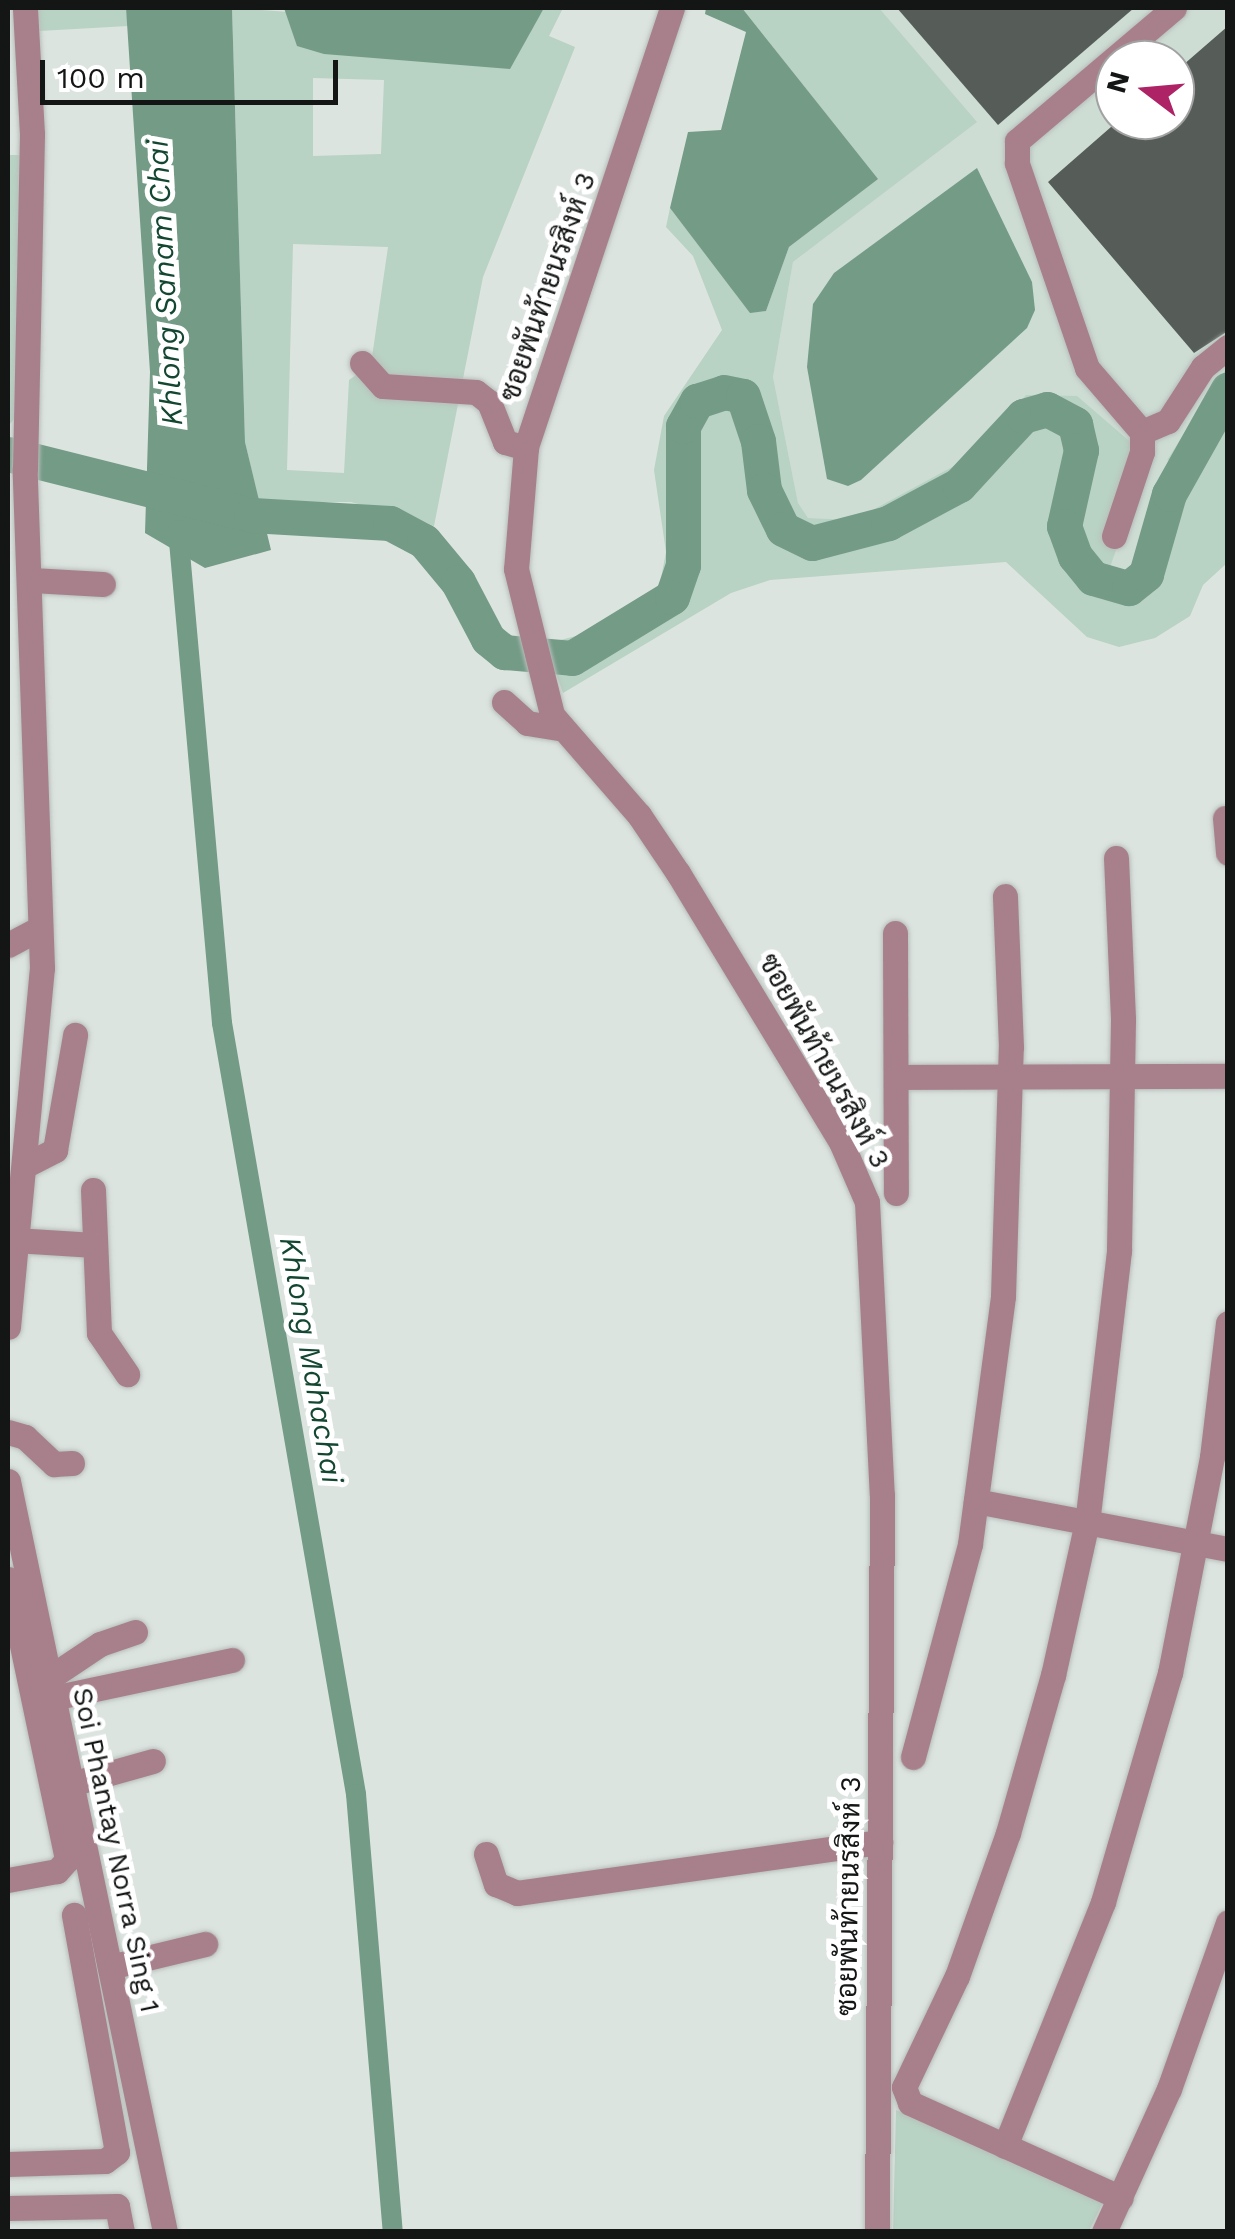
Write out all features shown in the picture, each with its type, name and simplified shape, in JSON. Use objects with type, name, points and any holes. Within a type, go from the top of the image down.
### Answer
[{"type":"street","points":[[8,1327],[24,1166],[40,928],[26,469],[31,408],[20,123],[25,8]]},
{"type":"street","name":"ซอยพันท้ายนรสิงห์ 3","points":[[672,8],[526,448],[516,569],[542,690],[563,729],[638,814],[678,873],[842,1142],[867,1202],[882,1495],[877,2232]]},
{"type":"street","points":[[1114,536],[1142,452],[1142,432],[1087,368],[1016,150],[1021,134],[1174,8]]},
{"type":"street","points":[[1142,432],[1168,421],[1203,367],[1228,347]]},
{"type":"street","points":[[362,363],[383,386],[476,392],[490,402],[505,442],[526,448]]},
{"type":"street","points":[[31,580],[103,584]]},
{"type":"street","points":[[504,702],[526,724],[563,729]]},
{"type":"street","points":[[1225,818],[1228,853]]},
{"type":"street","points":[[1116,858],[1123,1076],[1118,1270],[1087,1522],[1054,1675],[1008,1833],[957,1976],[904,2087],[910,2103],[1121,2198]]},
{"type":"street","points":[[912,1757],[960,1593],[1004,1296],[1011,1077],[1005,896]]},
{"type":"street","points":[[8,945],[40,928]]},
{"type":"street","points":[[895,933],[896,1193]]},
{"type":"street","points":[[24,1166],[55,1150],[74,1035]]},
{"type":"street","points":[[896,1077],[1228,1076]]},
{"type":"street","points":[[93,1190],[99,1333],[128,1374]]},
{"type":"street","points":[[15,1240],[94,1244]]},
{"type":"street","points":[[1004,2146],[1103,1902],[1170,1672],[1197,1543],[1228,1323]]},
{"type":"street","points":[[8,1432],[24,1437],[54,1464],[72,1463]]},
{"type":"street","name":"Soi Phantay Norra Sing 1","points":[[8,1481],[165,2232]]},
{"type":"street","points":[[976,1501],[1228,1549]]},
{"type":"street","points":[[8,1579],[67,1860],[58,1872],[8,1880]]},
{"type":"street","points":[[51,1688],[100,1644],[136,1632]]},
{"type":"street","points":[[51,1688],[232,1660]]},
{"type":"street","points":[[72,1784],[153,1761]]},
{"type":"street","points":[[486,1854],[496,1884],[516,1893],[880,1842]]},
{"type":"street","points":[[8,2164],[105,2161],[116,2152],[74,1915]]},
{"type":"street","points":[[1104,2232],[1168,2089],[1228,1922]]},
{"type":"street","points":[[110,1967],[205,1944]]},
{"type":"street","points":[[9,2216],[118,2206],[122,2232]]},
{"type":"shaded area","points":[[37,8],[126,8],[128,26],[39,31]]},
{"type":"shaded area","points":[[232,8],[531,29],[544,8],[563,8],[549,36],[575,47],[483,277],[434,526],[351,502],[259,502],[245,442]],"holes":[[[313,78],[384,80],[381,154],[313,156]],[[293,244],[388,247],[371,364],[349,380],[344,473],[287,470]]]},
{"type":"shaded area","points":[[742,8],[879,8],[977,122],[793,262],[773,377],[798,503],[808,518],[854,520],[974,455],[1026,395],[1077,396],[1149,458],[1110,567],[1156,579],[1185,466],[1167,460],[1227,367],[1227,563],[1203,585],[1190,616],[1155,638],[1119,647],[1087,637],[1006,562],[770,580],[731,593],[563,693],[545,644],[603,629],[658,594],[666,552],[654,470],[664,416],[722,330],[693,256],[666,227],[670,208],[750,312],[766,311],[789,247],[877,179]]},
{"type":"shaded area","points":[[879,8],[1227,8],[1227,367],[1167,460],[1186,465],[1156,579],[1110,567],[1104,424],[1077,397],[1026,395],[974,455],[854,520],[808,518],[798,503],[773,377],[793,262],[976,122]]},
{"type":"shaded area","points":[[8,155],[25,155],[26,406],[8,426]]},
{"type":"shaded area","points":[[896,2110],[1104,2200],[1089,2231],[893,2232]]},
{"type":"water","name":"Khlong Sanam Chai","points":[[126,8],[232,8],[245,442],[271,550],[205,568],[145,533],[150,372]]},
{"type":"water","points":[[284,8],[544,8],[510,69],[324,54],[297,46]]},
{"type":"water","points":[[706,8],[742,8],[878,179],[789,247],[766,311],[750,313],[670,208],[688,132],[721,130],[746,32],[705,14]]},
{"type":"water","points":[[977,168],[1032,282],[1035,310],[1027,328],[861,480],[848,486],[827,479],[807,367],[813,304],[834,273]]},
{"type":"building","points":[[897,8],[1134,8],[1095,40],[998,125]]},
{"type":"building","points":[[1228,26],[1228,331],[1194,353],[1048,182],[1096,140],[1195,140],[1195,55]]},
{"type":"waterway","points":[[8,454],[251,515],[390,523],[424,541],[458,582],[488,639],[504,652],[572,658],[672,597],[683,565],[683,426],[697,401],[724,392],[743,396],[758,441],[764,490],[783,529],[812,543],[888,523],[959,485],[1023,416],[1047,409],[1075,424],[1081,450],[1064,526],[1075,556],[1093,578],[1129,588],[1146,574],[1169,494],[1228,389]]},
{"type":"waterway","name":"Khlong Mahachai","points":[[178,530],[222,1023],[356,1794],[393,2232]]}]
